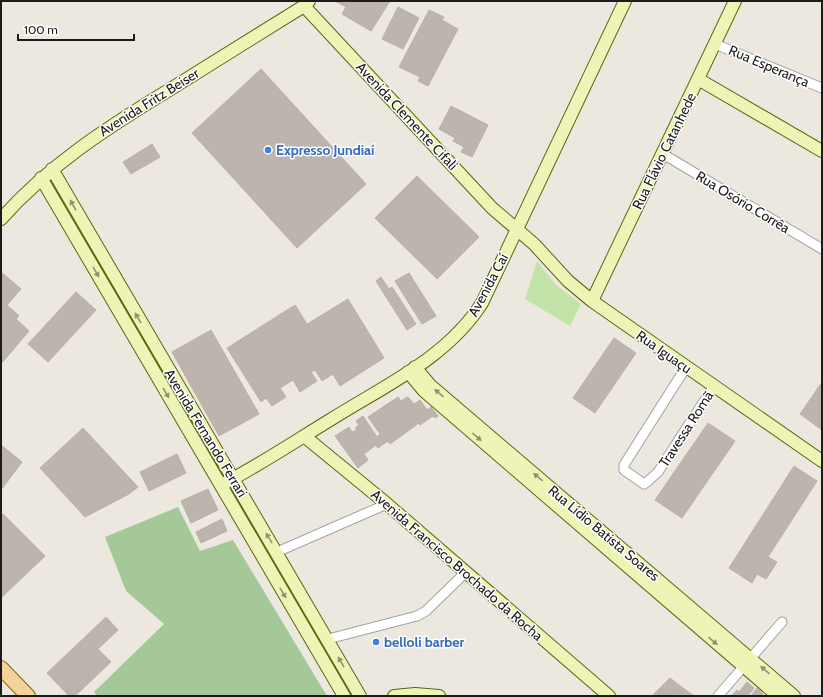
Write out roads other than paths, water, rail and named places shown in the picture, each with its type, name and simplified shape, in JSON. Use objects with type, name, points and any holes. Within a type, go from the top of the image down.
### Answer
[{"type":"main road","name":"Avenida Caí","points":[[221,485],[411,370],[452,340],[474,315],[482,303],[625,1]]},
{"type":"main road","name":"Rua Flávio Catanhede","points":[[592,301],[735,1]]},
{"type":"main road","name":"Avenida Clemente Cifali","points":[[304,3],[492,208],[516,230]]},
{"type":"main road","name":"Avenida Fritz Beiser","points":[[1,219],[24,193],[41,178],[98,134],[304,3]]},
{"type":"main road","points":[[698,79],[822,152]]},
{"type":"main road","name":"Avenida Fernando Ferrari","points":[[52,169],[157,352],[234,478],[360,696]]},
{"type":"main road","name":"Avenida Fernando Ferrari","points":[[41,178],[146,360],[344,696]]},
{"type":"main road","name":"Rua Iguaçu","points":[[516,230],[534,244],[568,281],[592,301],[822,461]]},
{"type":"main road","points":[[86,256],[98,249]]},
{"type":"main road","points":[[146,360],[157,352]]},
{"type":"main road","name":"Rua Lídio Batista Soares","points":[[411,370],[424,391],[455,412],[677,602],[747,663],[778,696]]},
{"type":"main road","name":"Avenida Francisco Brochado da Rocha","points":[[304,436],[387,504],[609,696]]},
{"type":"main road","name":"Rua Lídio Batista Soares","points":[[747,663],[794,696]]},
{"type":"main road","points":[[1,668],[28,696]]},
{"type":"main road","points":[[394,696],[426,694],[438,696]]},
{"type":"street","name":"Rua Esperança","points":[[715,44],[822,88]]},
{"type":"street","name":"Rua Osório Corrêa","points":[[663,154],[822,249]]},
{"type":"street","name":"Travessa Romã","points":[[686,367],[623,467],[644,484],[658,472],[714,386]]},
{"type":"street","points":[[277,552],[387,504]]},
{"type":"street","points":[[328,639],[417,616],[426,611],[466,572]]},
{"type":"street","points":[[718,696],[782,622]]},
{"type":"place","name":"Expresso Jundiaí","points":[[268,150]]},
{"type":"place","name":"belloli barber","points":[[376,642]]}]
